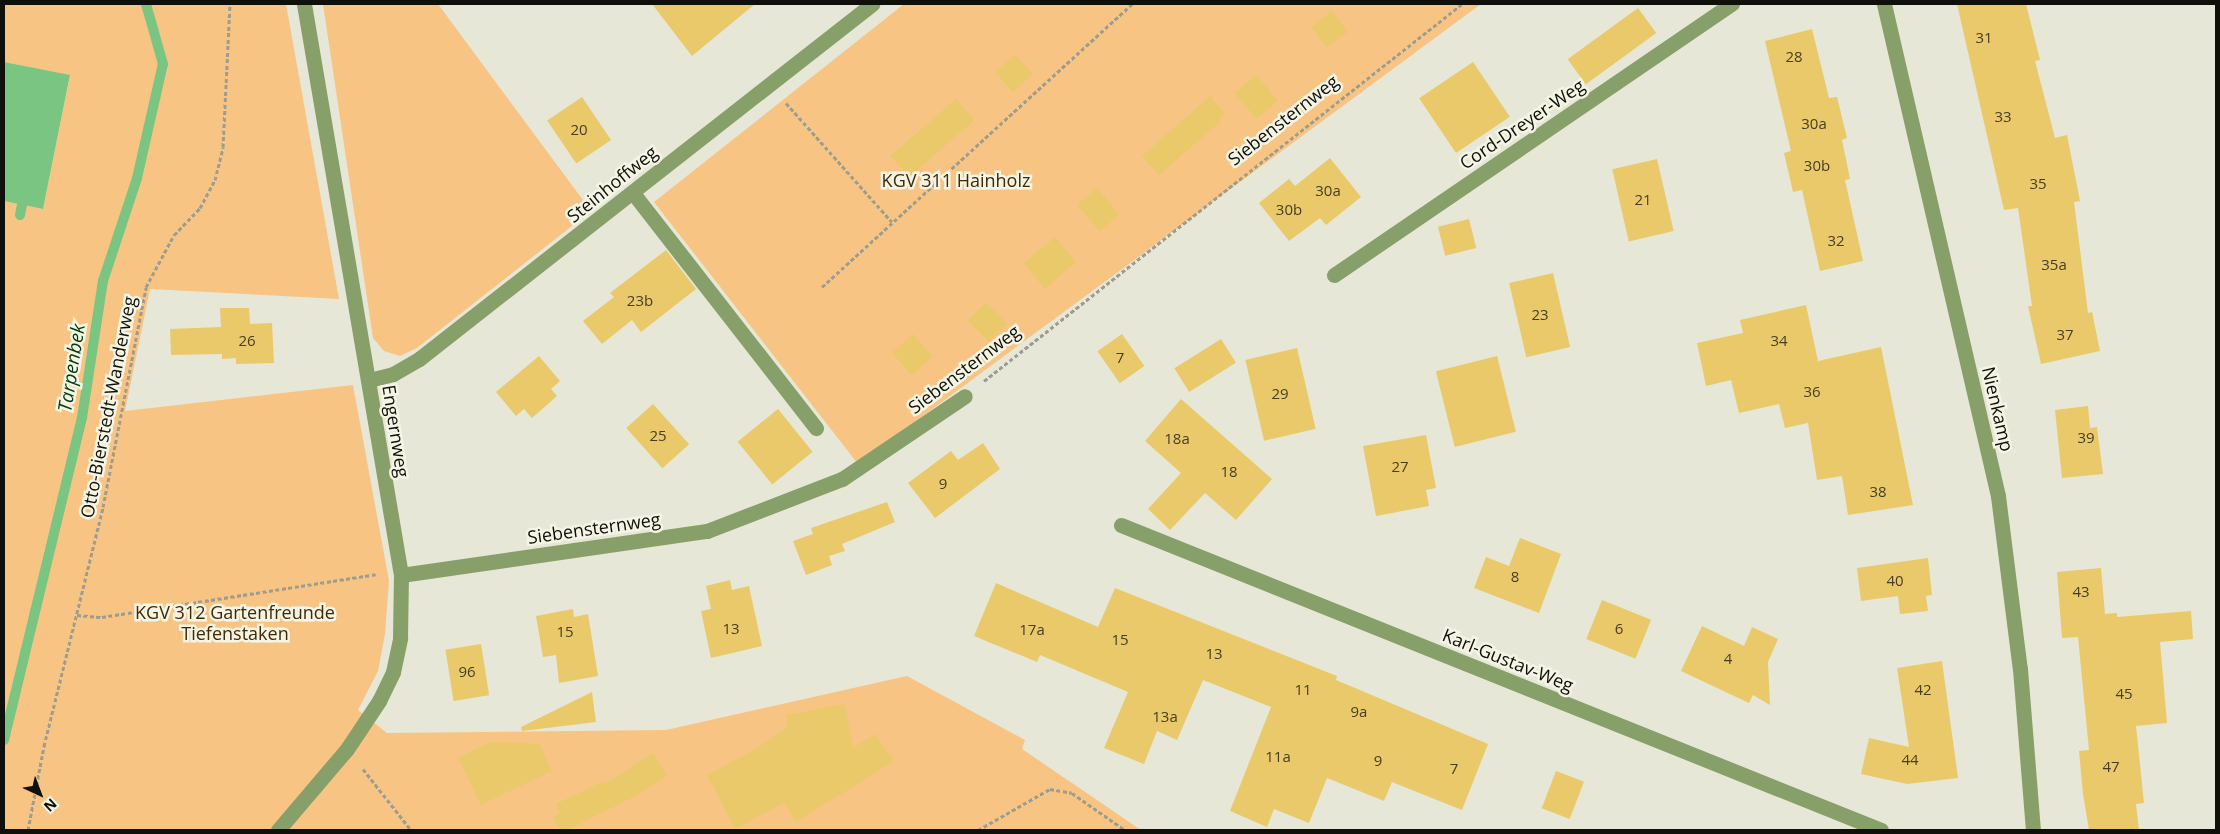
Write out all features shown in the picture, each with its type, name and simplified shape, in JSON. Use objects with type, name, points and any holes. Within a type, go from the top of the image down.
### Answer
[{"type":"street","name":"Engernweg","points":[[278,830],[347,749],[379,701],[393,672],[400,638],[401,576],[304,4]]},
{"type":"street","name":"Steinhoffweg","points":[[369,380],[393,374],[419,359],[633,193],[768,83],[872,4]]},
{"type":"street","name":"Cord-Dreyer-Weg","points":[[1334,275],[1732,4]]},
{"type":"street","name":"Nienkamp","points":[[1884,4],[1998,496],[2020,670],[2033,830]]},
{"type":"street","points":[[633,193],[816,428]]},
{"type":"street","name":"Siebensternweg","points":[[401,576],[708,531],[842,478],[965,396]]},
{"type":"street","name":"Karl-Gustav-Weg","points":[[1121,525],[1881,830]]},
{"type":"path","name":"Otto-Bierstedt-Wanderweg","points":[[28,830],[44,746],[103,507],[146,287],[174,235],[200,208],[215,180],[223,147],[230,4]]},
{"type":"path","points":[[822,287],[1132,4]]},
{"type":"path","name":"Siebensternweg","points":[[965,396],[1462,4]]},
{"type":"path","points":[[768,83],[892,222]]},
{"type":"path","points":[[77,615],[102,617],[382,573],[401,576]]},
{"type":"path","points":[[347,749],[411,830]]},
{"type":"path","points":[[978,830],[1050,789],[1072,793],[1125,830]]},
{"type":"green space","name":"KGV 312 Gartenfreunde Tiefenstaken","points":[[4,4],[286,4],[339,299],[150,289],[125,411],[353,385],[389,581],[385,634],[378,671],[358,710],[387,733],[666,730],[907,676],[1025,740],[1022,749],[1141,830],[4,830],[4,201],[43,209],[70,76],[4,62]]},
{"type":"green space","points":[[323,4],[438,4],[591,211],[417,348],[400,356],[384,351],[373,338]]},
{"type":"green space","name":"KGV 311 Hainholz","points":[[904,4],[1481,4],[858,464],[654,202]]},
{"type":"shaded area","points":[[4,62],[70,75],[43,209],[4,201]]},
{"type":"building","points":[[652,4],[755,4],[692,56]]},
{"type":"building","points":[[1957,4],[2026,4],[2040,60],[2035,61],[2055,138],[2067,135],[2080,201],[2074,202],[2088,313],[2092,312],[2100,351],[2041,364],[2028,306],[2032,306],[2018,208],[2004,210]]},
{"type":"building","points":[[1638,8],[1656,33],[1586,84],[1568,59]]},
{"type":"building","points":[[1332,11],[1348,32],[1327,47],[1311,27]]},
{"type":"building","points":[[1812,29],[1829,98],[1837,97],[1847,138],[1842,140],[1850,179],[1845,180],[1863,261],[1820,271],[1802,190],[1793,192],[1784,153],[1791,151],[1765,41]]},
{"type":"building","points":[[1015,54],[1033,74],[1013,92],[995,72]]},
{"type":"building","points":[[1473,62],[1510,117],[1456,153],[1419,98]]},
{"type":"building","points":[[1256,75],[1278,101],[1256,119],[1235,93]]},
{"type":"building","points":[[1210,96],[1225,113],[1219,119],[1221,121],[1159,175],[1142,156]]},
{"type":"building","points":[[582,97],[611,140],[576,164],[547,120]]},
{"type":"building","points":[[956,99],[974,120],[909,177],[890,156]]},
{"type":"building","points":[[1330,158],[1361,197],[1326,225],[1320,218],[1289,241],[1259,203],[1289,179],[1295,186]]},
{"type":"building","points":[[1657,159],[1674,231],[1629,241],[1612,169]]},
{"type":"building","points":[[1097,188],[1119,215],[1100,232],[1077,205]]},
{"type":"building","points":[[1469,219],[1476,248],[1445,256],[1438,227]]},
{"type":"building","points":[[1055,237],[1076,262],[1045,289],[1024,263]]},
{"type":"building","points":[[666,250],[696,289],[641,332],[632,320],[602,344],[583,321],[614,297],[610,293]]},
{"type":"building","points":[[1553,273],[1570,347],[1526,357],[1509,283]]},
{"type":"building","points":[[986,302],[1007,323],[989,342],[968,320]]},
{"type":"building","points":[[1806,305],[1818,361],[1881,347],[1913,505],[1848,515],[1842,476],[1817,480],[1808,423],[1785,428],[1779,404],[1739,413],[1731,380],[1706,386],[1697,343],[1743,333],[1740,320]]},
{"type":"building","points":[[220,308],[249,308],[250,324],[272,323],[274,363],[236,364],[236,358],[222,359],[222,354],[171,355],[170,329],[221,327]]},
{"type":"building","points":[[913,334],[933,357],[912,375],[892,352]]},
{"type":"building","points":[[1122,334],[1144,366],[1120,383],[1097,351]]},
{"type":"building","points":[[1221,339],[1236,363],[1189,392],[1174,368]]},
{"type":"building","points":[[1297,348],[1316,429],[1264,441],[1245,360]]},
{"type":"building","points":[[539,356],[560,381],[551,389],[557,396],[532,418],[524,409],[516,416],[496,392]]},
{"type":"building","points":[[1497,356],[1516,432],[1455,447],[1436,371]]},
{"type":"building","points":[[1181,399],[1272,479],[1236,520],[1205,493],[1170,530],[1148,509],[1181,473],[1145,441]]},
{"type":"building","points":[[653,404],[689,444],[662,468],[626,428]]},
{"type":"building","points":[[2088,406],[2090,428],[2097,427],[2103,474],[2062,478],[2055,410]]},
{"type":"building","points":[[778,409],[813,452],[772,484],[738,442]]},
{"type":"building","points":[[1426,435],[1436,488],[1426,490],[1429,506],[1376,516],[1363,446]]},
{"type":"building","points":[[983,443],[1000,469],[935,518],[908,483],[951,451],[958,460]]},
{"type":"building","points":[[887,502],[895,522],[842,544],[845,551],[829,556],[832,565],[806,575],[793,541],[813,534],[811,528]]},
{"type":"building","points":[[1520,538],[1561,554],[1539,613],[1474,588],[1486,557],[1509,566]]},
{"type":"building","points":[[1928,558],[1932,595],[1926,596],[1928,611],[1900,614],[1898,596],[1861,601],[1857,568]]},
{"type":"building","points":[[2101,568],[2105,614],[2117,613],[2117,617],[2191,611],[2193,639],[2160,642],[2167,723],[2136,726],[2144,803],[2136,804],[2139,830],[2089,830],[2083,794],[2079,751],[2089,750],[2078,637],[2062,638],[2057,572]]},
{"type":"building","points":[[730,580],[732,590],[749,586],[762,646],[711,658],[701,611],[711,609],[706,586]]},
{"type":"building","points":[[996,583],[1098,627],[1115,588],[1337,676],[1336,680],[1488,744],[1462,810],[1392,782],[1384,801],[1327,778],[1309,823],[1274,809],[1267,827],[1230,811],[1271,707],[1203,680],[1177,740],[1157,731],[1144,764],[1104,748],[1128,692],[1040,655],[1037,662],[974,636]]},
{"type":"building","points":[[1602,600],[1651,620],[1635,659],[1586,639]]},
{"type":"building","points":[[573,609],[574,617],[588,614],[598,676],[559,683],[556,655],[543,657],[536,616]]},
{"type":"building","points":[[1702,626],[1744,646],[1752,627],[1778,639],[1768,662],[1770,705],[1753,695],[1749,703],[1681,671]]},
{"type":"building","points":[[481,644],[489,695],[454,701],[445,650]]},
{"type":"building","points":[[1942,661],[1958,778],[1907,784],[1861,774],[1869,738],[1909,747],[1897,668]]},
{"type":"building","points":[[592,692],[596,722],[522,731],[521,727]]},
{"type":"building","points":[[845,704],[853,748],[875,734],[894,761],[796,822],[784,803],[735,829],[707,775],[756,749],[788,727],[786,715]]},
{"type":"building","points":[[490,742],[540,744],[551,771],[481,805],[458,758]]},
{"type":"building","points":[[653,753],[667,776],[638,795],[567,830],[560,830],[553,817],[560,813],[556,804],[603,781],[603,785]]},
{"type":"building","points":[[1556,771],[1584,782],[1570,819],[1542,808]]},
{"type":"waterway","name":"Tarpenbek","points":[[4,740],[82,418],[103,281],[137,178],[163,64],[146,4]]},
{"type":"waterway","points":[[20,215],[22,205]]}]
